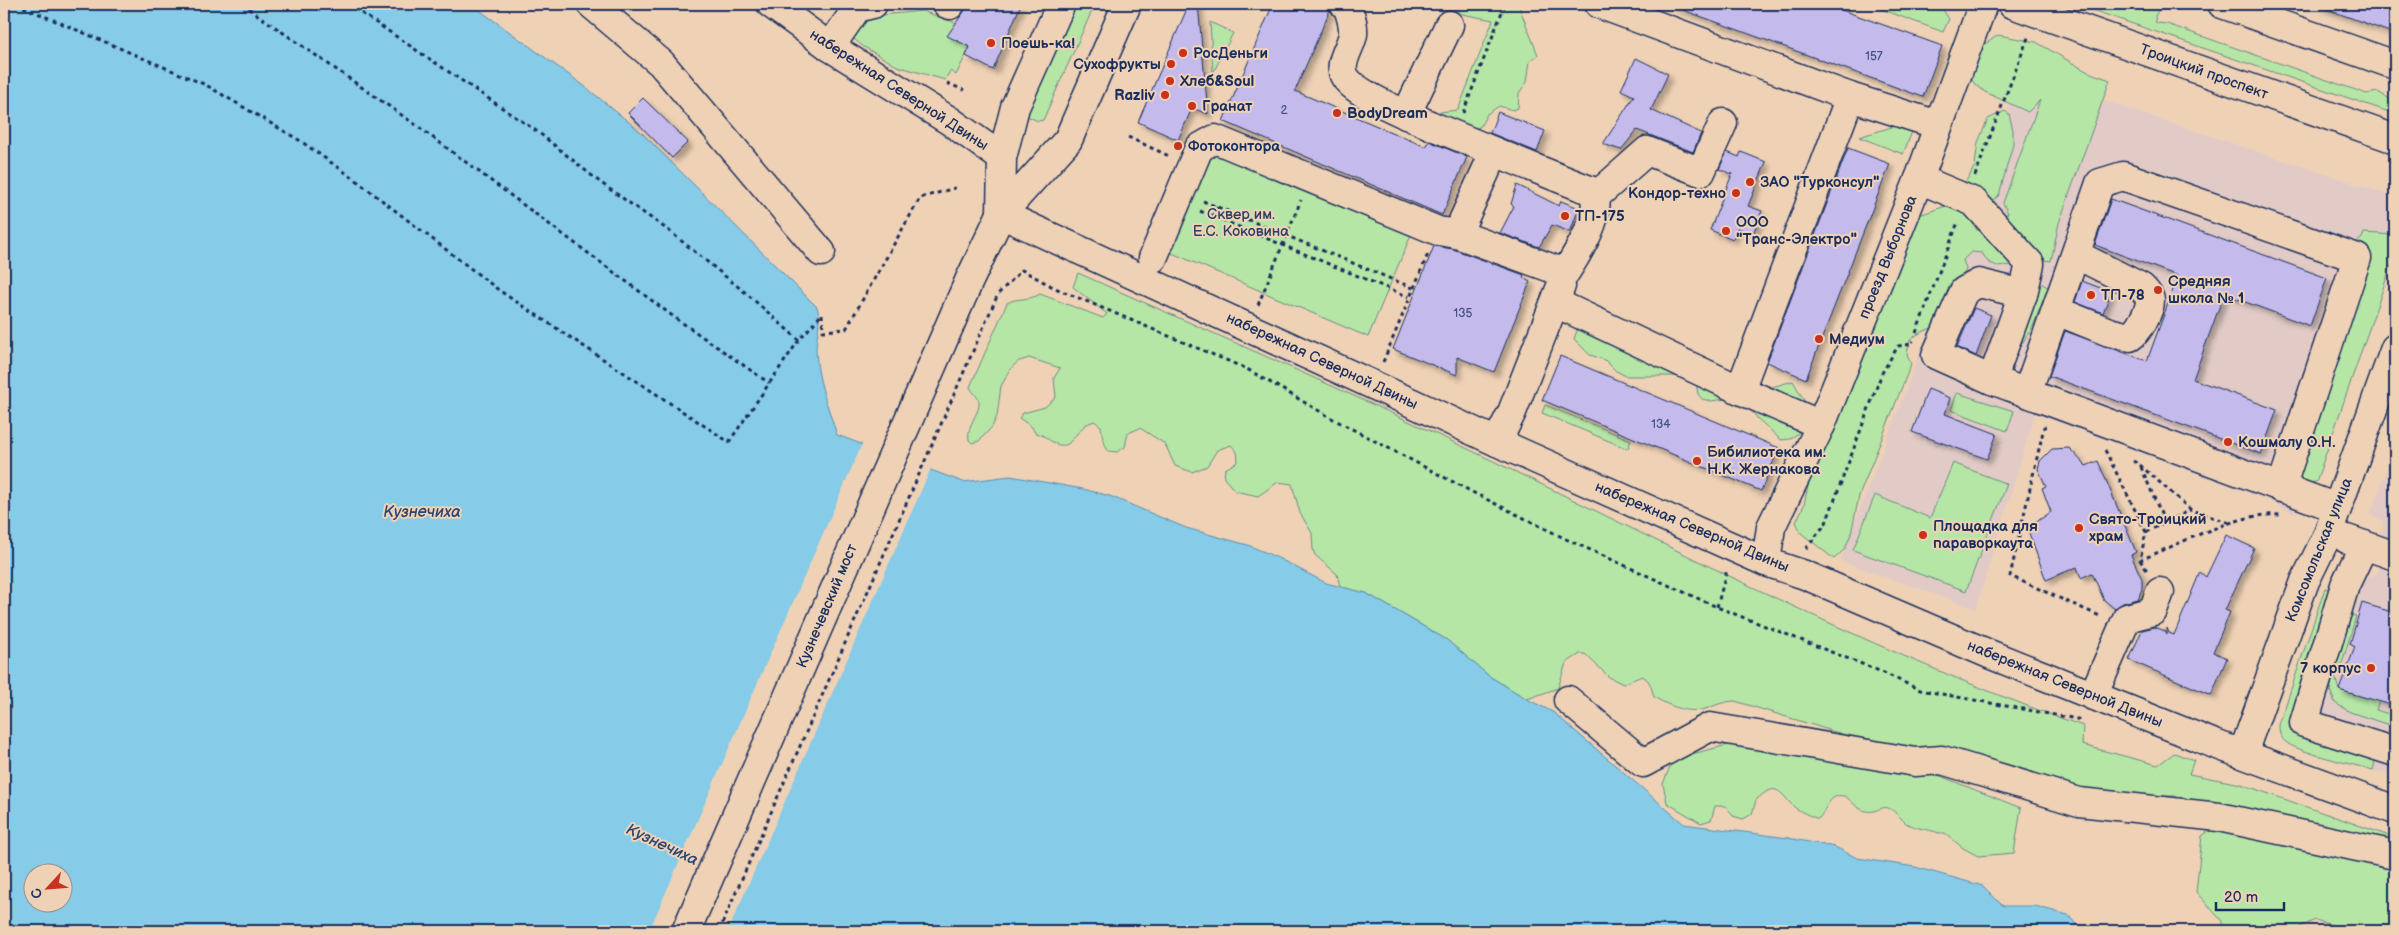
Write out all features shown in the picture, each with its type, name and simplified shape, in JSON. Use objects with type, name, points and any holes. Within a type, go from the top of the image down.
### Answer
[{"type":"street","points":[[591,4],[661,63],[821,252]]},
{"type":"street","name":"набережная Северной Двины","points":[[771,4],[830,47],[950,121],[1002,158]]},
{"type":"street","points":[[830,47],[857,8],[874,4]]},
{"type":"street","points":[[1000,214],[1002,158],[1015,107],[1061,4]]},
{"type":"street","points":[[1000,214],[1068,140],[1127,4]]},
{"type":"street","points":[[1344,4],[1352,18],[1353,34],[1342,68],[1345,77],[1354,88],[1406,115],[1494,153],[1592,191],[1596,196]]},
{"type":"street","points":[[1599,4],[1850,97],[1938,125]]},
{"type":"street","name":"проезд Выборнова","points":[[1766,562],[1771,528],[1821,425],[1919,179],[1983,4]]},
{"type":"street","points":[[2222,4],[2395,65]]},
{"type":"street","name":"Троицкий проспект","points":[[2024,8],[2395,139]]},
{"type":"street","points":[[1406,115],[1449,25]]},
{"type":"street","points":[[1740,390],[1850,97]]},
{"type":"street","points":[[1498,442],[1556,303],[1566,273],[1578,252],[1594,215],[1596,196],[1647,151],[1700,172],[1723,124]]},
{"type":"street","points":[[1153,258],[1199,148],[1215,139],[1310,180],[1447,233],[1566,273]]},
{"type":"street","points":[[1447,233],[1494,153]]},
{"type":"street","points":[[2027,393],[2100,183],[2123,176],[2357,258],[2281,488]]},
{"type":"street","points":[[1919,179],[1974,202],[2030,264],[2073,265],[2141,287],[2149,296],[2151,302],[2139,328],[2130,337],[2109,332],[2057,311]]},
{"type":"street","name":"набережная Северной Двины","points":[[1000,214],[1498,442],[1766,562],[1805,575],[1989,654],[2212,743],[2395,810]]},
{"type":"street","name":"Кузнечевский мост","points":[[686,931],[968,281],[1000,214]]},
{"type":"street","points":[[1992,380],[2023,294],[2030,264]]},
{"type":"street","points":[[2023,294],[1979,283],[1970,286],[1964,291],[1936,355],[1992,380],[2337,508]]},
{"type":"street","points":[[1556,303],[1740,390],[1821,425]]},
{"type":"street","name":"Комсомольская улица","points":[[2243,753],[2305,581],[2328,534],[2395,348]]},
{"type":"street","points":[[2328,534],[2395,556]]},
{"type":"street","points":[[2364,545],[2345,585],[2304,722],[2395,752]]},
{"type":"street","points":[[2093,696],[2126,618],[2153,611],[2160,592]]},
{"type":"street","points":[[1568,700],[1643,763],[1710,727],[1915,762],[1942,760],[2079,802],[2219,817],[2395,856]]},
{"type":"path","points":[[16,4],[206,85],[299,140],[357,181],[500,291],[729,442],[799,340],[822,314],[823,331],[846,329],[920,198],[955,188]]},
{"type":"path","points":[[242,4],[416,125],[674,317],[769,383]]},
{"type":"path","points":[[348,4],[538,132],[601,184],[668,230],[747,294],[799,340]]},
{"type":"path","points":[[1454,136],[1505,4]]},
{"type":"path","points":[[1806,550],[1826,524],[1882,373],[1898,346],[1912,344],[1966,199],[2020,63],[2024,8]]},
{"type":"path","points":[[946,83],[964,90]]},
{"type":"path","points":[[1128,137],[1190,166]]},
{"type":"path","points":[[1258,306],[1310,180]]},
{"type":"path","points":[[1178,196],[1217,207],[1413,288]]},
{"type":"path","points":[[1178,196],[1213,217],[1409,297]]},
{"type":"path","points":[[1213,217],[1217,207]]},
{"type":"path","points":[[1383,362],[1413,288],[1447,233]]},
{"type":"path","points":[[719,931],[998,294],[1022,270],[1055,288],[1247,369],[1334,420],[1478,495],[1566,539],[1717,607],[1882,672],[1920,690],[2085,721]]},
{"type":"path","points":[[2052,430],[2044,427],[2010,576],[2123,626]]},
{"type":"path","points":[[2111,450],[2104,447],[2146,532],[2140,560],[2230,523],[2265,514],[2282,516]]},
{"type":"path","points":[[2126,457],[2140,465],[2191,510],[2230,523]]},
{"type":"path","points":[[2140,465],[2165,523]]},
{"type":"path","points":[[2146,532],[2191,510]]},
{"type":"path","points":[[1717,607],[1729,562]]},
{"type":"shaded area","name":"Средняя школа № 1","points":[[2021,73],[2395,197],[2395,228],[2294,514],[2265,499],[2035,414],[1976,609],[1840,561],[1920,352]]},
{"type":"shaded area","points":[[2395,445],[2395,776],[2313,753],[2327,589],[2350,586],[2376,574],[2381,551],[2383,521],[2370,515]]},
{"type":"green space","points":[[1073,4],[1095,4],[1043,120],[1038,121],[1027,116],[1026,111]]},
{"type":"green space","points":[[1444,4],[1518,4],[1538,55],[1530,61],[1527,82],[1519,93],[1518,108],[1513,110],[1499,106],[1487,114],[1480,127],[1469,128],[1458,124],[1439,112],[1458,110],[1493,20],[1462,14]]},
{"type":"green space","points":[[1867,4],[1939,4],[1949,19],[1943,32]]},
{"type":"green space","points":[[2075,4],[2162,4],[2155,16],[2156,23],[2167,24],[2367,94],[2378,92],[2395,102],[2395,114]]},
{"type":"green space","points":[[922,11],[978,31],[956,75],[950,71],[945,80],[897,66],[864,47],[850,36],[871,16]]},
{"type":"green space","points":[[1210,22],[1233,33],[1213,73]]},
{"type":"green space","points":[[1998,35],[2036,42],[2088,72],[2110,80],[2059,223],[2051,261],[2036,259],[1999,267],[1988,262],[1982,253],[1971,252],[1963,260],[1966,269],[1940,324],[1918,334],[1910,340],[1907,354],[1911,364],[1859,496],[1851,534],[1845,549],[1834,559],[1801,533],[1796,522],[1804,505],[1810,476],[1916,216],[1949,205],[1975,165],[1978,142],[1988,119],[2005,111],[2009,114],[2013,130],[2013,144],[1999,195],[1975,220],[1974,225],[1977,230],[1983,231],[2008,213],[2003,203],[2040,100],[2028,112],[1985,92],[1973,82],[1969,71],[1978,49]]},
{"type":"green space","points":[[1905,123],[1914,127],[1903,154],[1859,137]]},
{"type":"green space","name":"Сквер им. Е.С. Коковина","points":[[1209,148],[1411,235],[1368,337],[1165,250]]},
{"type":"green space","points":[[2364,233],[2395,235],[2395,254],[2316,482],[2307,483],[2299,475],[2353,246],[2362,238]]},
{"type":"green space","points":[[1078,273],[1300,371],[1432,432],[1754,588],[1835,625],[1999,695],[2083,726],[2082,745],[2158,765],[2174,753],[2194,760],[2189,774],[2241,784],[2395,838],[2395,849],[2184,806],[2176,796],[2103,796],[1913,756],[1735,701],[1701,710],[1680,709],[1654,697],[1650,685],[1642,676],[1623,684],[1609,677],[1585,654],[1580,654],[1566,663],[1558,688],[1527,699],[1489,676],[1447,640],[1366,593],[1340,587],[1337,574],[1315,555],[1312,533],[1300,513],[1292,484],[1278,482],[1258,496],[1235,491],[1224,478],[1225,469],[1238,460],[1237,452],[1231,445],[1217,450],[1207,466],[1192,472],[1175,466],[1165,444],[1140,428],[1128,433],[1125,447],[1117,452],[1108,451],[1103,440],[1101,426],[1094,421],[1085,425],[1068,444],[1059,445],[1035,433],[1032,427],[1019,418],[1023,413],[1045,407],[1056,397],[1054,378],[1060,368],[1029,358],[1019,361],[1012,367],[1001,386],[997,416],[992,427],[979,441],[972,443],[969,440],[969,434],[971,424],[978,410],[979,401],[970,387],[1007,303],[1032,298],[1040,294],[1103,318],[1107,314],[1073,287]]},
{"type":"green space","points":[[2032,279],[2048,287],[2033,326],[2014,356]]},
{"type":"green space","points":[[1578,328],[1741,396],[1793,381],[1808,407],[1804,429],[1790,439],[1781,440],[1757,418],[1750,408],[1726,399],[1711,401],[1702,399],[1698,394],[1696,383],[1687,378],[1672,376],[1626,376],[1616,371],[1605,360],[1590,355],[1574,339]]},
{"type":"green space","points":[[1957,393],[2014,411],[2007,431],[1951,410]]},
{"type":"green space","points":[[1545,405],[1631,440],[1628,449],[1542,413]]},
{"type":"green space","name":"Площадка для параворкаута","points":[[1953,463],[2007,484],[1966,591],[1853,550],[1875,495],[1930,518]]},
{"type":"green space","points":[[2325,588],[2329,589],[2293,729],[2377,753],[2373,770],[2301,750],[2292,746],[2281,736],[2279,725]]},
{"type":"green space","points":[[2345,615],[2356,616],[2340,670],[2330,667]]},
{"type":"green space","points":[[2334,673],[2339,690],[2379,701],[2376,710],[2395,716],[2395,727],[2350,712],[2335,703],[2330,690]]},
{"type":"green space","points":[[1739,742],[1935,774],[2021,808],[2014,853],[1978,856],[1963,848],[1945,833],[1910,825],[1888,808],[1873,811],[1864,810],[1856,806],[1847,797],[1841,795],[1833,798],[1828,803],[1818,819],[1798,810],[1777,790],[1768,791],[1763,794],[1756,800],[1752,814],[1743,819],[1733,816],[1726,806],[1715,806],[1711,820],[1701,823],[1667,803],[1663,784],[1673,759]]},
{"type":"green space","points":[[2217,825],[2395,870],[2395,931],[2353,931],[2315,920],[2296,929],[2298,931],[2206,931],[2222,929],[2222,921],[2196,892],[2202,836]]},
{"type":"water","name":"Кузнечиха","points":[[4,4],[471,4],[583,85],[640,131],[817,307],[819,323],[816,350],[818,372],[837,435],[963,482],[1010,476],[1083,489],[1110,496],[1186,528],[1248,545],[1326,583],[1366,593],[1447,640],[1489,676],[1553,712],[1684,824],[1788,838],[1835,847],[1857,858],[1915,867],[1983,886],[2003,906],[2035,906],[2068,915],[2082,931],[4,931]]},
{"type":"pier","points":[[863,442],[931,468],[728,931],[649,931]]},
{"type":"building","points":[[966,4],[1021,4],[993,70],[966,56],[970,47],[947,36],[965,10]]},
{"type":"building","points":[[1189,4],[1198,4],[1208,114],[1192,108],[1178,140],[1138,122]]},
{"type":"building","points":[[1273,4],[1317,4],[1330,10],[1295,91],[1426,147],[1429,141],[1467,157],[1442,215],[1223,121]]},
{"type":"building","points":[[1673,4],[1825,4],[1942,46],[1923,97],[1672,6]]},
{"type":"building","points":[[2319,4],[2395,4],[2395,34],[2318,6]]},
{"type":"building","points":[[1636,58],[1668,74],[1651,110],[1701,133],[1693,152],[1637,130],[1621,150],[1603,144],[1634,96],[1621,90]]},
{"type":"building","points":[[643,98],[688,142],[672,158],[628,113]]},
{"type":"building","points":[[1498,112],[1545,131],[1537,152],[1490,133]]},
{"type":"building","points":[[1848,148],[1890,164],[1806,379],[1767,362]]},
{"type":"building","points":[[1727,152],[1739,157],[1741,152],[1766,162],[1748,206],[1762,211],[1753,234],[1737,228],[1733,239],[1710,230],[1732,174],[1719,169]]},
{"type":"building","points":[[1517,185],[1559,206],[1561,201],[1579,208],[1570,232],[1552,225],[1539,247],[1500,233],[1514,206],[1511,204]]},
{"type":"building","points":[[2111,199],[2327,278],[2310,326],[2224,294],[2193,379],[2277,410],[2261,454],[2049,376],[2065,331],[2147,361],[2178,276],[2095,245]]},
{"type":"building","points":[[1434,246],[1453,249],[1524,275],[1523,278],[1530,282],[1494,372],[1457,357],[1457,375],[1393,349]]},
{"type":"building","name":"ТП-78","points":[[2082,281],[2111,292],[2103,313],[2075,302]]},
{"type":"building","points":[[1974,308],[1991,315],[1976,356],[1957,347]]},
{"type":"building","points":[[1560,356],[1779,448],[1761,491],[1542,400]]},
{"type":"building","points":[[1928,389],[1950,398],[1945,414],[1997,434],[1987,459],[1912,432]]},
{"type":"building","name":"Свято-Троицкий храм","points":[[2069,448],[2086,466],[2098,461],[2136,552],[2131,555],[2142,579],[2142,589],[2138,599],[2123,603],[2115,609],[2104,600],[2092,573],[2081,578],[2077,567],[2046,580],[2029,533],[2033,524],[2051,512],[2042,488],[2046,486],[2038,469],[2040,461],[2052,449]]},
{"type":"building","points":[[2226,535],[2254,548],[2225,610],[2230,612],[2213,652],[2227,658],[2211,695],[2129,660],[2142,630],[2155,627],[2165,631],[2167,635],[2167,628],[2169,633],[2174,635],[2200,572],[2206,577]]},
{"type":"building","name":"7 корпус","points":[[2362,603],[2395,613],[2395,706],[2339,690],[2355,647],[2350,644]]},
{"type":"place","name":"Поешь-ка!","points":[[991,43]]},
{"type":"place","name":"РосДеньги","points":[[1183,53]]},
{"type":"place","name":"Сухофрукты","points":[[1171,64]]},
{"type":"place","name":"Хлеб&Soul","points":[[1170,81]]},
{"type":"place","name":"Razliv","points":[[1165,95]]},
{"type":"place","name":"Гранат","points":[[1192,106]]},
{"type":"place","name":"BodyDream","points":[[1337,113]]},
{"type":"place","name":"Фотоконтора","points":[[1178,146]]},
{"type":"place","name":"ЗАО \"Турконсул\"","points":[[1750,182]]},
{"type":"place","name":"Кондор-техно","points":[[1736,193]]},
{"type":"place","name":"ТП-175","points":[[1565,216]]},
{"type":"place","name":"ООО \"Транс-Электро\"","points":[[1726,231]]},
{"type":"place","name":"Средняя школа № 1","points":[[2158,290]]},
{"type":"place","name":"ТП-78","points":[[2091,295]]},
{"type":"place","name":"Медиум","points":[[1819,339]]},
{"type":"place","name":"Кошмалу О.Н.","points":[[2228,442]]},
{"type":"place","name":"Бибилиотека им. Н.К. Жернакова","points":[[1697,461]]},
{"type":"place","name":"Свято-Троицкий храм","points":[[2079,528]]},
{"type":"place","name":"Площадка для параворкаута","points":[[1923,535]]},
{"type":"place","name":"7 корпус","points":[[2371,668]]}]
